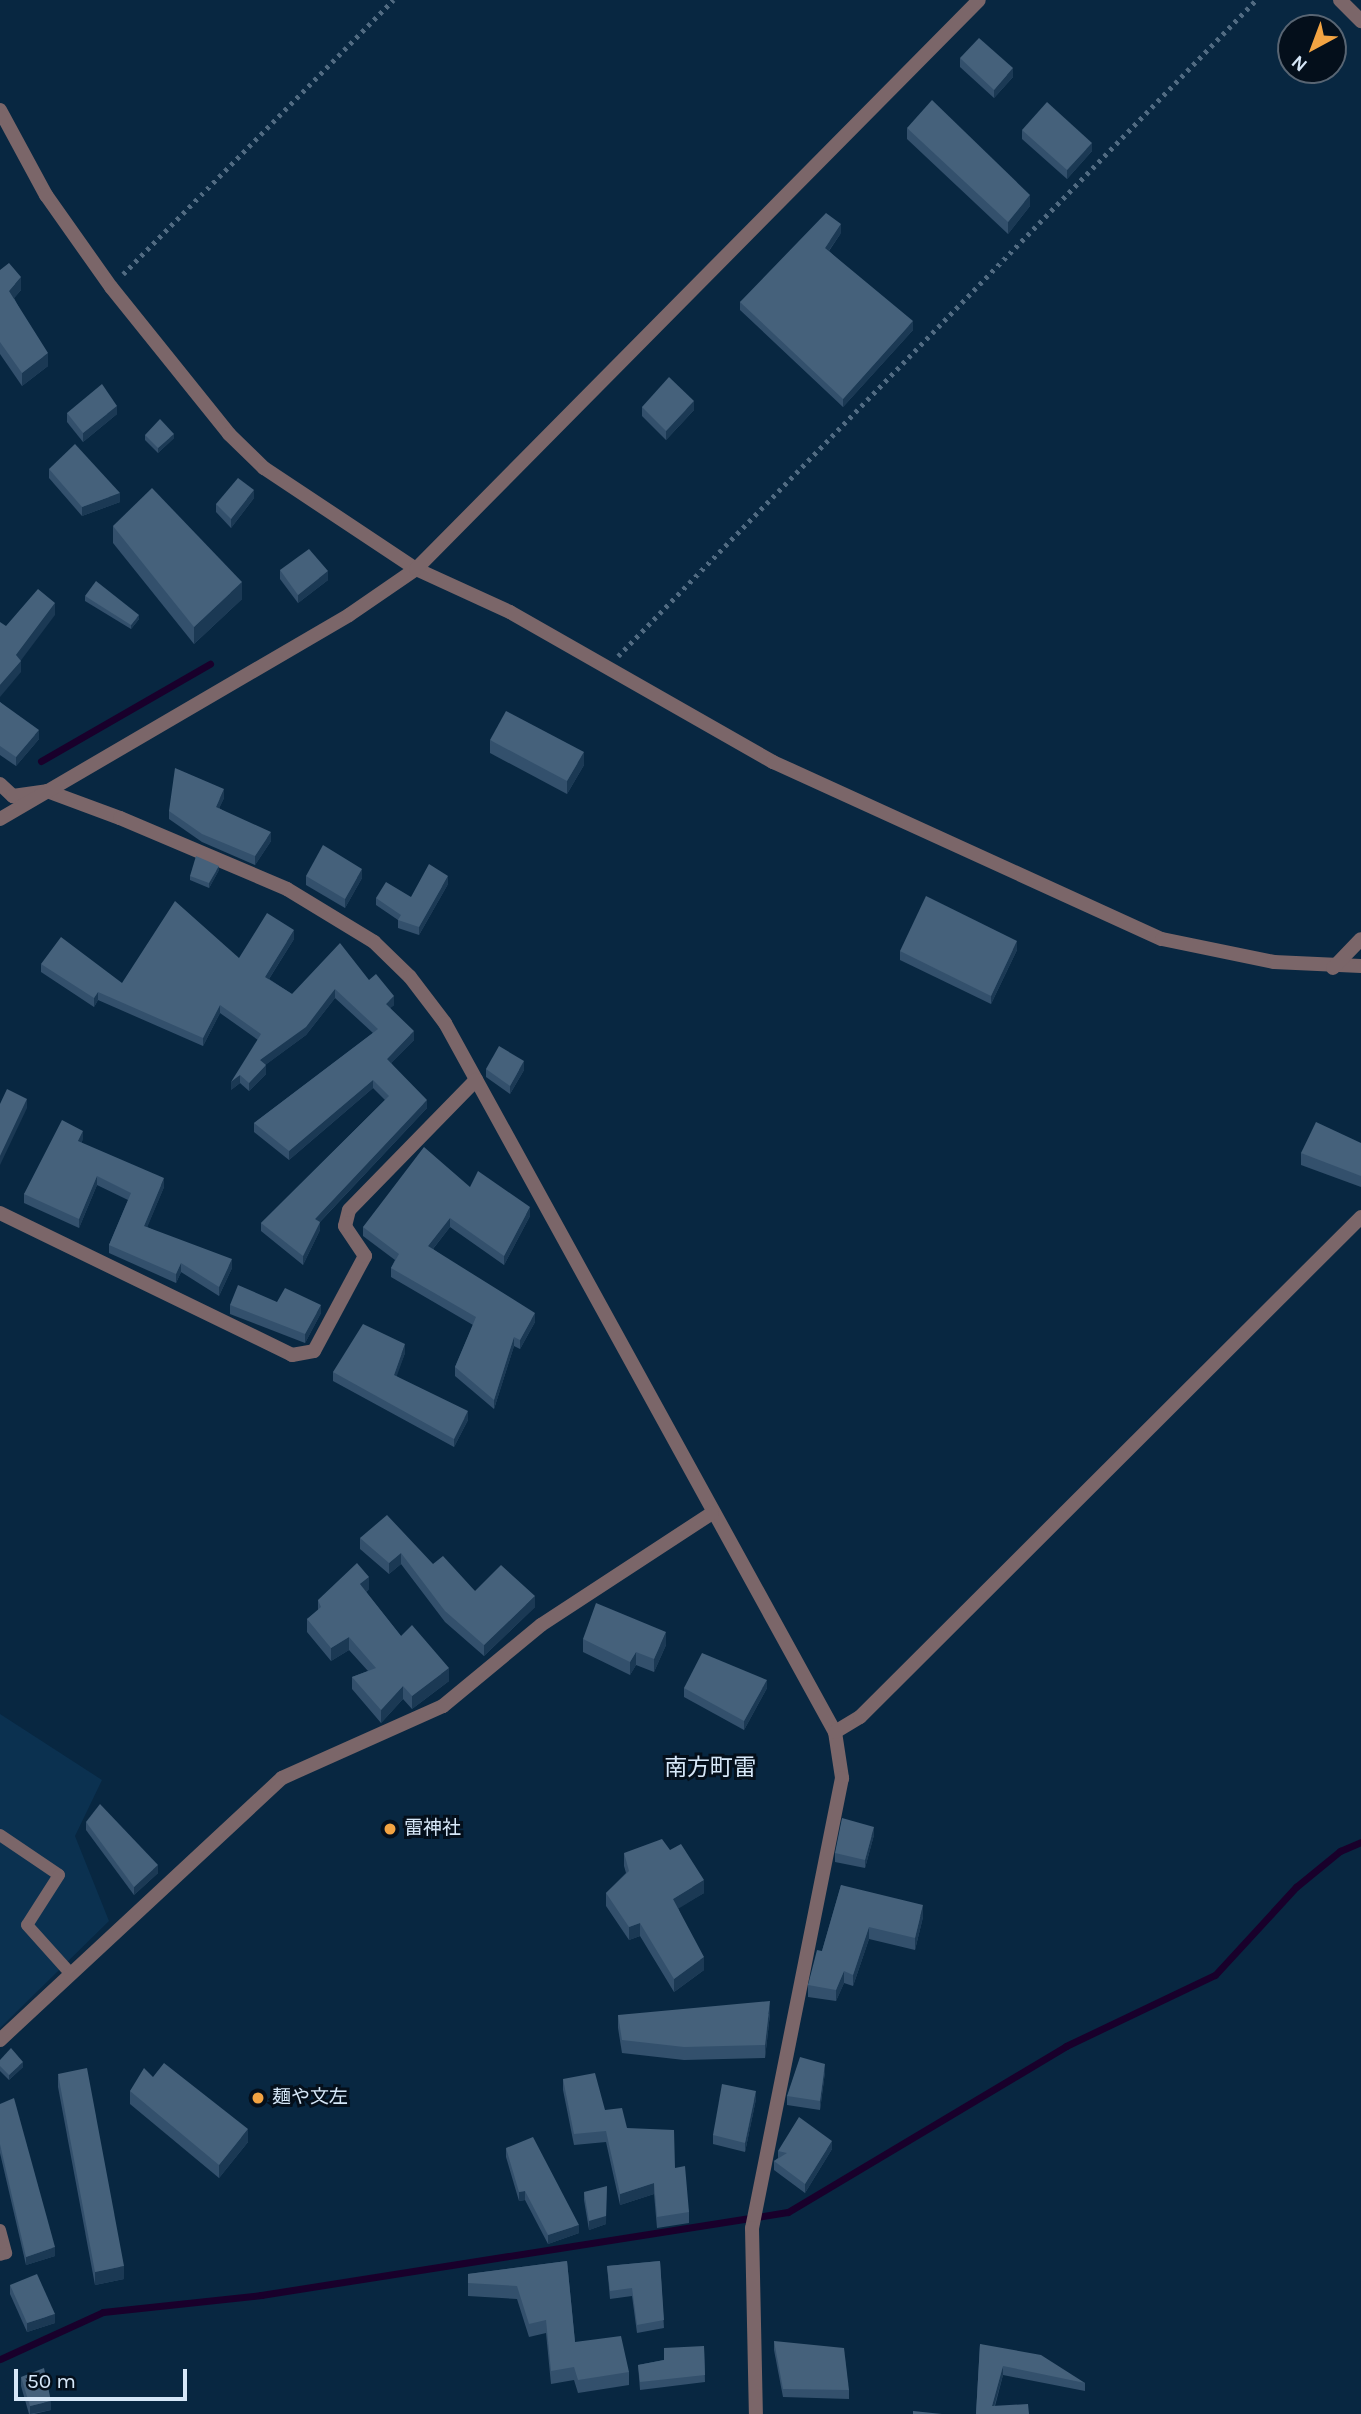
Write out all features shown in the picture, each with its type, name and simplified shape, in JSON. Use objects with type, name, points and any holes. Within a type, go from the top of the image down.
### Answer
[{"type":"street","points":[[0,820],[349,615],[416,569],[979,0]]},
{"type":"street","points":[[1339,0],[1361,21]]},
{"type":"street","points":[[0,110],[46,195],[167,362],[264,468],[416,569],[510,612],[605,669],[938,842],[1162,939],[1212,954],[1333,968],[1361,965]]},
{"type":"street","points":[[0,784],[13,796],[47,792],[287,889],[374,942],[445,1023],[712,1513],[835,1732],[842,1778],[752,2228],[756,2414]]},
{"type":"street","points":[[1333,968],[1361,939]]},
{"type":"street","points":[[0,1213],[292,1354],[314,1351],[365,1256],[345,1226],[349,1210],[476,1080]]},
{"type":"street","points":[[835,1732],[860,1717],[1361,1217]]},
{"type":"street","points":[[0,2040],[282,1778],[443,1706],[541,1625],[712,1513]]},
{"type":"lane","points":[[0,1835],[59,1875],[27,1925],[71,1973]]},
{"type":"lane","points":[[0,2230],[6,2253],[0,2255]]},
{"type":"path","points":[[111,287],[393,0]]},
{"type":"path","points":[[605,669],[1256,0]]},
{"type":"shaded area","points":[[0,1714],[102,1780],[75,1836],[109,1921],[0,2028]]},
{"type":"building","points":[[979,38],[1013,68],[994,90],[960,58]]},
{"type":"building","points":[[932,100],[1030,195],[1008,222],[907,128]]},
{"type":"building","points":[[1047,102],[1092,143],[1067,170],[1022,130]]},
{"type":"building","points":[[826,213],[841,224],[825,248],[913,321],[843,399],[740,302]]},
{"type":"building","points":[[9,263],[21,277],[9,291],[48,353],[22,373],[0,342],[0,270]]},
{"type":"building","points":[[669,377],[694,401],[666,431],[642,407]]},
{"type":"building","points":[[102,384],[117,406],[83,433],[67,413]]},
{"type":"building","points":[[160,419],[174,434],[158,448],[145,435]]},
{"type":"building","points":[[75,444],[120,493],[82,507],[49,469]]},
{"type":"building","points":[[238,478],[254,490],[231,519],[216,504]]},
{"type":"building","points":[[152,488],[242,582],[194,627],[113,526]]},
{"type":"building","points":[[309,549],[328,571],[298,595],[280,570]]},
{"type":"building","points":[[96,581],[139,615],[131,625],[85,596]]},
{"type":"building","points":[[38,589],[55,603],[16,655],[21,661],[0,685],[0,622],[6,626]]},
{"type":"building","points":[[0,702],[39,730],[16,757],[0,746]]},
{"type":"building","points":[[506,711],[584,752],[567,781],[490,740]]},
{"type":"building","points":[[175,768],[224,789],[216,807],[271,832],[255,856],[202,834],[169,811]]},
{"type":"building","points":[[323,845],[362,869],[345,899],[306,876]]},
{"type":"building","points":[[196,856],[219,866],[209,883],[190,876]]},
{"type":"building","points":[[429,864],[448,876],[419,927],[398,920],[401,915],[376,898],[386,882],[411,897]]},
{"type":"building","points":[[926,896],[1017,941],[991,996],[900,951]]},
{"type":"building","points":[[175,901],[239,958],[267,913],[294,930],[265,977],[292,994],[340,943],[369,980],[376,974],[394,996],[386,1004],[414,1031],[387,1059],[427,1100],[315,1219],[320,1222],[303,1256],[261,1223],[389,1096],[373,1080],[289,1151],[254,1123],[378,1029],[335,989],[306,1027],[260,1060],[266,1065],[249,1083],[240,1075],[231,1082],[261,1034],[220,1005],[203,1038],[98,992],[94,998],[41,964],[61,937],[122,983]]},
{"type":"building","points":[[499,1046],[524,1061],[510,1086],[486,1069]]},
{"type":"building","points":[[7,1089],[27,1099],[0,1156],[0,1104]]},
{"type":"building","points":[[62,1120],[83,1131],[78,1141],[164,1178],[144,1226],[232,1259],[219,1287],[181,1263],[176,1274],[109,1245],[131,1193],[97,1176],[79,1219],[24,1194]]},
{"type":"building","points":[[1316,1122],[1361,1143],[1361,1176],[1301,1153]]},
{"type":"building","points":[[424,1147],[470,1187],[478,1171],[530,1207],[504,1256],[450,1218],[428,1246],[535,1313],[520,1340],[514,1337],[494,1400],[455,1367],[476,1317],[391,1268],[399,1254],[363,1227]]},
{"type":"building","points":[[238,1285],[277,1302],[285,1288],[321,1305],[305,1334],[230,1305]]},
{"type":"building","points":[[363,1324],[405,1344],[394,1375],[468,1411],[454,1439],[333,1372]]},
{"type":"building","points":[[387,1515],[433,1564],[443,1556],[475,1591],[501,1565],[535,1596],[484,1645],[445,1611],[401,1553],[389,1563],[360,1538]]},
{"type":"building","points":[[357,1563],[369,1577],[360,1584],[401,1636],[412,1625],[449,1668],[412,1696],[403,1686],[381,1710],[352,1677],[376,1668],[349,1637],[331,1648],[307,1619],[321,1607],[318,1600]]},
{"type":"building","points":[[596,1603],[666,1632],[654,1659],[636,1652],[630,1662],[583,1639]]},
{"type":"building","points":[[702,1653],[767,1680],[744,1721],[684,1688]]},
{"type":"building","points":[[100,1804],[158,1865],[134,1887],[86,1822]]},
{"type":"building","points":[[842,1818],[874,1827],[865,1860],[835,1853]]},
{"type":"building","points":[[662,1839],[670,1850],[681,1844],[704,1880],[673,1899],[704,1957],[674,1979],[640,1923],[629,1927],[606,1893],[629,1871],[624,1853]]},
{"type":"building","points":[[841,1885],[923,1905],[915,1938],[869,1927],[853,1975],[844,1971],[836,1990],[808,1985],[817,1950],[822,1951]]},
{"type":"building","points":[[770,2001],[765,2045],[684,2047],[622,2040],[618,2015]]},
{"type":"building","points":[[11,2048],[23,2062],[9,2075],[0,2066],[0,2060]]},
{"type":"building","points":[[800,2057],[825,2064],[820,2101],[787,2096]]},
{"type":"building","points":[[164,2063],[248,2129],[219,2165],[130,2091],[144,2068],[153,2077]]},
{"type":"building","points":[[87,2068],[124,2266],[95,2272],[58,2074]]},
{"type":"building","points":[[595,2073],[605,2110],[622,2108],[627,2128],[674,2130],[675,2168],[685,2166],[689,2212],[657,2217],[654,2183],[620,2194],[606,2131],[574,2134],[563,2079]]},
{"type":"building","points":[[722,2084],[756,2091],[745,2143],[713,2135]]},
{"type":"building","points":[[14,2098],[55,2247],[26,2257],[0,2144],[0,2104]]},
{"type":"building","points":[[799,2117],[832,2141],[805,2184],[774,2161],[787,2153],[778,2151]]},
{"type":"building","points":[[533,2137],[579,2225],[548,2235],[525,2191],[519,2192],[506,2148]]},
{"type":"building","points":[[607,2186],[606,2216],[589,2221],[584,2192]]},
{"type":"building","points":[[567,2261],[575,2342],[621,2336],[629,2372],[578,2380],[574,2367],[551,2371],[546,2320],[529,2324],[517,2286],[468,2283],[468,2274]]},
{"type":"building","points":[[660,2261],[664,2320],[637,2325],[632,2288],[610,2291],[607,2266]]},
{"type":"building","points":[[37,2274],[55,2314],[27,2323],[10,2285]]},
{"type":"building","points":[[774,2341],[844,2348],[849,2390],[783,2389]]},
{"type":"building","points":[[980,2344],[1041,2355],[1085,2383],[1003,2366],[992,2406],[1028,2404],[1029,2414],[976,2414]]},
{"type":"building","points":[[704,2346],[705,2375],[640,2382],[638,2365],[664,2360],[664,2348]]},
{"type":"building","points":[[44,2368],[51,2401],[30,2406],[21,2377]]},
{"type":"building","points":[[913,2411],[942,2414],[913,2414]]},
{"type":"waterway","points":[[41,761],[210,664]]},
{"type":"waterway","points":[[0,2359],[103,2312],[261,2295],[788,2212],[1066,2046],[1215,1975],[1296,1887],[1340,1851],[1361,1842]]},
{"type":"place","name":"雷神社","points":[[390,1829]]},
{"type":"place","name":"麺や文左","points":[[258,2098]]},
{"type":"district","name":"南方町雷","points":[[710,1768]]}]
